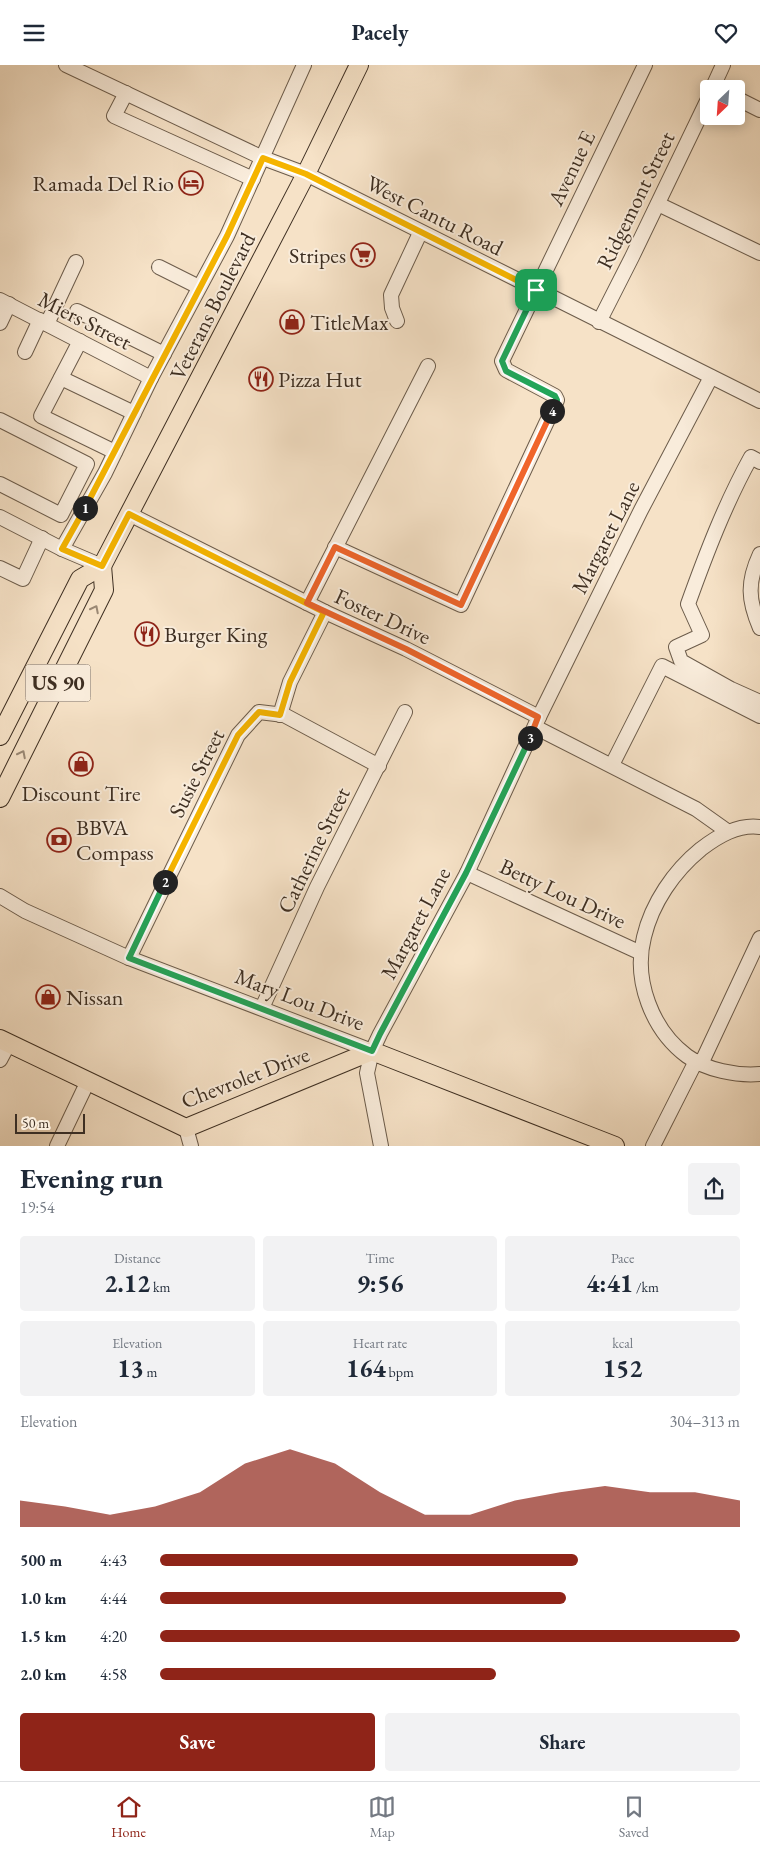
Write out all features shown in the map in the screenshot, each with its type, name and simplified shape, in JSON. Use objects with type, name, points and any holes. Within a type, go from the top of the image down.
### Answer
[{"type":"main road","name":"Veterans Boulevard","points":[[102,566],[306,174],[359,65]]},
{"type":"main road","name":"US 90","points":[[0,736],[6,712],[52,633],[80,579],[102,566],[104,590],[0,798]]},
{"type":"main road","points":[[52,633],[52,639],[56,644],[72,655]]},
{"type":"main road","name":"Chevrolet Drive","points":[[4,1041],[186,1128],[372,1051]]},
{"type":"main road","name":"Mary Lou Drive","points":[[372,1051],[615,1146]]},
{"type":"street","name":"West Cantu Road","points":[[66,65],[263,158],[306,174],[420,233],[760,401]]},
{"type":"street","name":"Avenue E","points":[[335,547],[461,605],[557,400],[555,396],[506,371],[502,361],[645,65]]},
{"type":"street","name":"Ridgemont Street","points":[[717,80],[723,65]]},
{"type":"street","points":[[62,549],[115,452],[164,354],[227,236],[263,158],[298,67]]},
{"type":"street","points":[[126,93],[114,116],[253,179]]},
{"type":"street","points":[[745,102],[760,110]]},
{"type":"street","name":"Ridgemont Street","points":[[599,321],[700,117]]},
{"type":"street","points":[[658,204],[760,253]]},
{"type":"street","points":[[397,321],[392,308],[391,295],[420,233]]},
{"type":"street","points":[[25,352],[44,322],[76,262]]},
{"type":"street","points":[[158,267],[199,287]]},
{"type":"street","points":[[0,323],[5,302]]},
{"type":"street","name":"Miers Street","points":[[5,302],[152,378]]},
{"type":"street","points":[[77,311],[164,354]]},
{"type":"street","points":[[80,341],[42,416],[115,452]]},
{"type":"street","points":[[307,603],[428,366]]},
{"type":"street","name":"Margaret Lane","points":[[381,1146],[367,1073],[372,1051],[466,873],[537,722],[641,510],[711,377]]},
{"type":"street","points":[[61,378],[134,413]]},
{"type":"street","points":[[0,420],[87,464],[61,515],[0,484]]},
{"type":"street","points":[[760,462],[751,457],[740,477],[709,546],[688,604],[702,635],[676,647],[681,661],[731,689],[760,702]]},
{"type":"street","points":[[73,491],[90,499]]},
{"type":"street","name":"Foster Drive","points":[[129,514],[324,612],[406,649],[612,765],[696,809],[727,831]]},
{"type":"street","points":[[0,517],[62,549],[102,566]]},
{"type":"street","points":[[0,568],[23,579],[42,539]]},
{"type":"street","points":[[760,554],[754,567],[749,589],[755,597],[753,612],[760,628]]},
{"type":"street","points":[[324,612],[290,682],[280,715],[379,766]]},
{"type":"street","points":[[612,765],[662,666],[760,716]]},
{"type":"street","name":"Susie Street","points":[[129,958],[238,735],[259,712],[280,715]]},
{"type":"street","name":"Catherine Street","points":[[262,1008],[317,887],[406,712]]},
{"type":"street","points":[[760,827],[753,826],[727,831],[690,858],[673,879],[653,911],[644,937],[641,953],[642,979],[651,1011],[672,1041],[686,1056],[698,1063],[737,1073],[760,1074]]},
{"type":"street","name":"Betty Lou Drive","points":[[466,873],[641,953]]},
{"type":"street","name":"Mary Lou Drive","points":[[0,896],[25,911],[129,958],[372,1051]]},
{"type":"street","points":[[653,1146],[698,1063],[760,938]]},
{"type":"street","points":[[0,1060],[4,1041]]},
{"type":"street","points":[[57,1146],[88,1081]]},
{"type":"street","points":[[186,1128],[191,1146]]},
{"type":"place","name":"Ramada Del Rio","points":[[191,183]]},
{"type":"place","name":"Stripes","points":[[363,255]]},
{"type":"place","name":"TitleMax","points":[[292,322]]},
{"type":"place","name":"Pizza Hut","points":[[261,379]]},
{"type":"place","name":"Burger King","points":[[147,634]]},
{"type":"place","name":"Discount Tire","points":[[81,764]]},
{"type":"place","name":"BBVA Compass","points":[[59,840]]},
{"type":"place","name":"Nissan","points":[[48,997]]},
{"type":"route","points":[[263,158],[306,174],[536,290],[502,361],[506,371],[555,396],[557,400],[461,605],[335,547],[307,603],[406,649],[538,717],[466,873],[372,1051],[129,958],[238,735],[259,712],[280,715],[290,682],[324,612],[129,514],[102,566],[62,549],[105,473],[152,378],[227,236],[263,158]]}]
